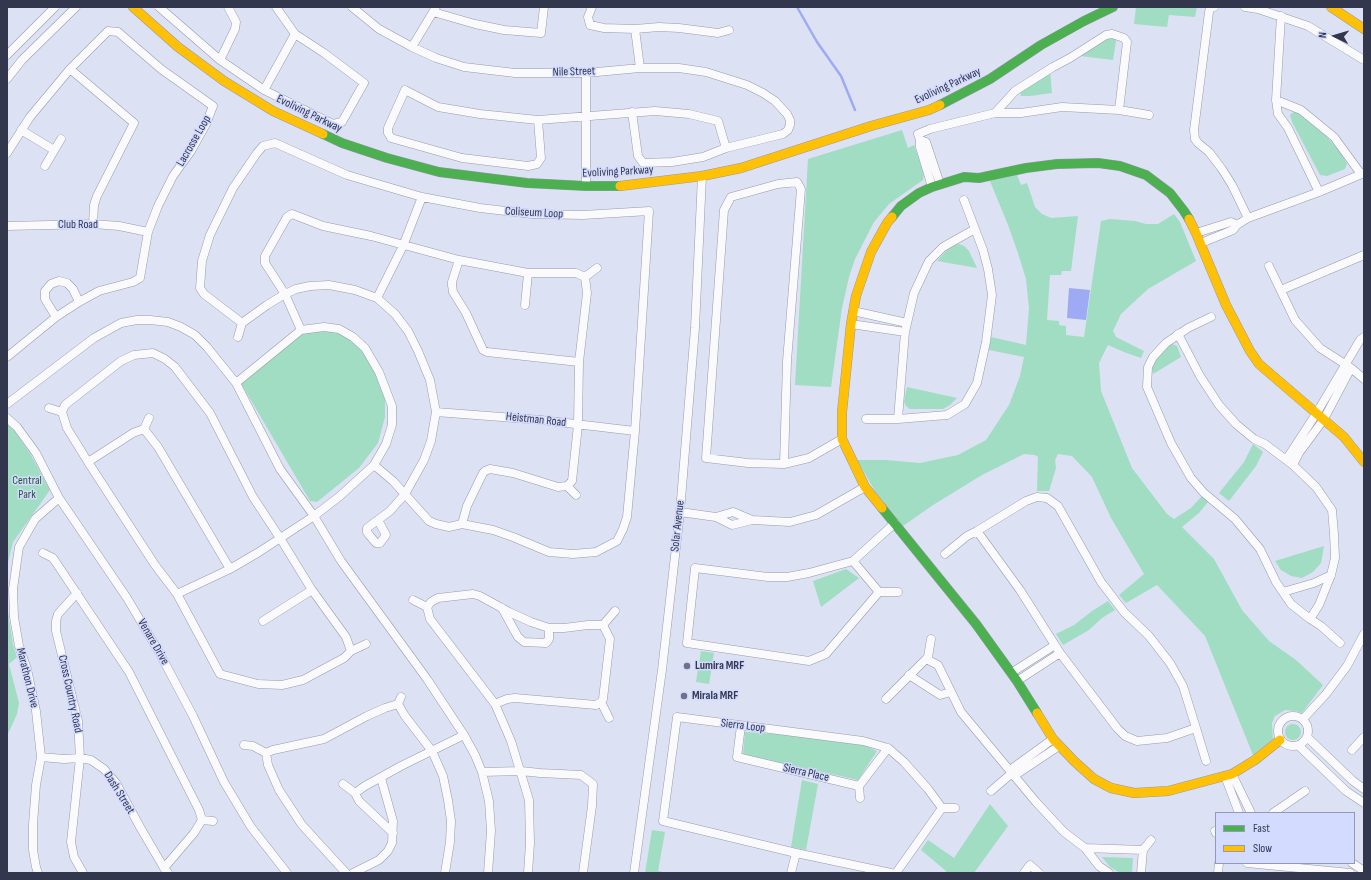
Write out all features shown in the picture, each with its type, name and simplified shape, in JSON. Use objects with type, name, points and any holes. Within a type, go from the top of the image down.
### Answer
[{"type":"street","points":[[7,55],[55,7]]},
{"type":"street","points":[[7,79],[22,60],[76,7]]},
{"type":"street","name":"Evoliving Parkway","points":[[133,7],[178,47],[224,81],[273,110],[342,143],[387,158],[439,172],[527,184],[560,186],[627,186],[702,176],[741,168],[871,126],[929,110],[990,79],[1041,45],[1109,8]]},
{"type":"street","points":[[159,7],[220,60],[264,90],[333,124],[342,122],[364,83],[324,53],[295,34],[276,7]]},
{"type":"street","points":[[220,60],[235,29],[236,22],[228,7]]},
{"type":"street","name":"Nile Street","points":[[352,7],[379,28],[412,47],[436,58],[464,67],[515,73],[586,73],[640,68],[679,68],[706,72],[763,93],[775,101],[787,114],[790,120],[790,126],[783,134],[726,148]]},
{"type":"street","points":[[412,47],[435,10],[475,24],[504,30],[541,33],[544,7]]},
{"type":"street","points":[[592,7],[588,17],[590,25],[604,28],[635,29],[659,27],[694,29],[718,33],[729,30]]},
{"type":"street","points":[[1214,7],[1210,8],[1209,12],[1194,130],[1195,139],[1209,152],[1222,169],[1232,185],[1248,218]]},
{"type":"street","points":[[1245,7],[1258,9],[1308,26],[1364,60]]},
{"type":"street","points":[[1331,7],[1364,29]]},
{"type":"street","points":[[1281,16],[1276,100],[1278,114],[1288,128],[1319,192]]},
{"type":"street","points":[[42,20],[52,30]]},
{"type":"street","points":[[635,29],[640,68]]},
{"type":"street","name":"Lacrosse Loop","points":[[7,153],[21,130],[70,69],[108,32],[118,32],[161,69],[213,106],[206,124],[191,151],[173,176],[158,206],[148,232],[140,278],[133,282],[99,291],[79,302],[56,317],[7,357]]},
{"type":"street","points":[[264,90],[295,34]]},
{"type":"street","points":[[994,113],[1015,91],[1106,35],[1112,34],[1124,38],[1127,42],[1119,110]]},
{"type":"street","points":[[70,69],[134,123],[97,196],[94,205],[93,224]]},
{"type":"street","points":[[586,73],[586,186]]},
{"type":"street","points":[[538,120],[541,158],[537,164],[528,166],[462,158],[391,138],[388,133],[388,128],[405,90],[438,107],[480,114],[538,120],[586,115],[632,112],[655,111],[689,114],[718,121],[726,148],[704,157],[672,162],[643,163],[638,156],[632,112]]},
{"type":"street","points":[[1201,243],[1233,230],[1237,225],[1248,218],[1363,174],[1334,137],[1301,110],[1276,100]]},
{"type":"street","points":[[936,186],[926,142],[920,140],[918,134],[930,129],[994,113],[1021,113],[1062,107],[1119,110],[1149,115]]},
{"type":"street","points":[[21,130],[54,150]]},
{"type":"street","points":[[45,166],[61,139]]},
{"type":"street","name":"Coliseum Loop","points":[[242,323],[204,294],[200,288],[202,262],[210,235],[233,188],[263,146],[275,144],[347,175],[422,197],[480,208],[532,214],[583,215],[649,211],[635,431],[627,518],[617,541],[596,552],[573,554],[549,552],[507,535],[462,524]]},
{"type":"street","points":[[1280,740],[1255,760],[1228,775],[1168,791],[1134,793],[1111,788],[1094,779],[1056,742],[1014,677],[976,624],[865,487],[842,439],[842,412],[853,311],[861,280],[871,252],[893,214],[910,199],[936,186],[964,177],[980,178],[1026,168],[1057,164],[1098,163],[1120,166],[1146,175],[1170,193],[1184,211],[1201,243],[1226,305],[1250,351],[1259,364],[1344,437],[1364,462]]},
{"type":"street","name":"Solar Avenue","points":[[634,873],[662,670],[680,512],[695,328],[702,176]]},
{"type":"street","points":[[784,464],[787,361],[801,189],[797,182],[778,184],[731,197],[724,210],[706,458],[748,463],[784,464],[809,458],[842,439]]},
{"type":"street","points":[[377,298],[404,246],[422,197]]},
{"type":"street","points":[[866,419],[898,419],[947,415],[966,404],[977,383],[986,342],[992,295],[983,250],[964,200]]},
{"type":"street","points":[[301,330],[285,294],[265,263],[265,256],[287,217],[292,214],[323,226],[371,236],[459,260],[528,273],[576,273],[585,277]]},
{"type":"street","points":[[1196,234],[1231,222],[1237,225]]},
{"type":"street","name":"Club Road","points":[[7,226],[93,224],[119,226],[148,232]]},
{"type":"street","points":[[898,419],[905,332],[914,293],[929,261],[943,247],[975,229]]},
{"type":"street","points":[[1281,290],[1364,255]]},
{"type":"street","points":[[459,260],[452,286],[453,292],[466,313],[483,350],[487,352],[579,362]]},
{"type":"street","points":[[1269,266],[1295,320],[1320,348],[1364,379]]},
{"type":"street","points":[[585,277],[597,268]]},
{"type":"street","points":[[525,305],[528,273]]},
{"type":"street","points":[[374,465],[393,481],[429,521],[449,527],[462,524],[467,506],[483,473],[490,469],[513,473],[552,486],[567,486],[572,481],[578,425],[579,362],[587,293],[585,277]]},
{"type":"street","points":[[56,317],[45,299],[45,291],[51,284],[59,281],[67,283],[73,289],[79,302]]},
{"type":"street","points":[[238,337],[242,323],[267,305],[296,289],[310,286],[329,285],[355,290],[377,298],[395,314],[408,331],[418,351],[430,380],[436,412],[431,441],[424,460],[405,494],[390,511],[378,520]]},
{"type":"street","points":[[853,311],[907,323]]},
{"type":"street","points":[[1211,317],[1178,334],[1166,343],[1153,357],[1148,367],[1147,387],[1171,443],[1191,478],[1207,496],[1235,519],[1260,549],[1291,604],[1321,626],[1340,643]]},
{"type":"street","points":[[7,404],[94,338],[122,323],[137,320],[168,322],[181,327],[194,335],[207,347],[236,383],[280,469],[314,516],[340,562],[427,679],[464,735],[475,755],[482,772],[489,801],[491,831],[488,873]]},
{"type":"street","points":[[851,324],[905,332]]},
{"type":"street","points":[[177,594],[230,569],[259,552],[314,516],[340,496],[374,465],[386,444],[392,425],[392,406],[379,372],[365,348],[353,337],[339,329],[324,327],[301,330],[236,383]]},
{"type":"street","points":[[1178,334],[1200,376],[1236,424],[1254,439],[1265,444],[1293,465],[1316,487],[1332,510],[1335,558],[1331,574],[1319,605],[1310,619]]},
{"type":"street","points":[[1293,465],[1348,367],[1360,340],[1364,337]]},
{"type":"street","points":[[351,651],[346,637],[312,590],[253,497],[210,413],[175,367],[165,359],[153,353],[134,355],[121,361],[65,405],[62,412],[67,428],[155,565],[177,594],[220,674],[258,684],[282,685],[303,680],[344,658],[351,651],[366,644]]},
{"type":"street","points":[[49,408],[62,412]]},
{"type":"street","name":"Heistman Road","points":[[436,412],[496,416],[635,431]]},
{"type":"street","points":[[1286,460],[1320,417]]},
{"type":"street","name":"Venare Drive","points":[[7,418],[17,427],[36,453],[59,498],[127,598],[159,652],[193,716],[224,782],[251,826],[287,873]]},
{"type":"street","points":[[88,462],[133,433],[144,429],[149,418]]},
{"type":"street","points":[[144,429],[158,447],[230,569]]},
{"type":"street","points":[[567,486],[576,495]]},
{"type":"street","points":[[680,512],[716,517],[732,525],[752,520],[790,522],[816,515],[865,487]]},
{"type":"street","points":[[945,554],[967,536],[1026,501],[1037,497],[1047,498],[1058,506],[1101,582],[1124,612],[1149,636],[1170,663],[1183,686],[1206,761]]},
{"type":"street","name":"Marathon Drive","points":[[38,873],[33,850],[33,824],[36,785],[41,757],[36,711],[27,669],[18,646],[12,589],[19,547],[35,519],[59,498]]},
{"type":"street","points":[[716,517],[733,512],[752,520]]},
{"type":"street","points":[[895,523],[853,561],[809,574],[787,577],[768,577],[695,568],[687,643],[809,661],[826,654],[879,592],[898,592]]},
{"type":"street","points":[[976,531],[1020,590],[1060,653],[1117,728],[1125,736],[1136,741],[1167,738],[1196,728]]},
{"type":"street","points":[[43,553],[53,558],[129,672],[199,810],[202,820],[166,870]]},
{"type":"street","points":[[853,561],[879,592]]},
{"type":"street","points":[[1283,592],[1314,583],[1331,574]]},
{"type":"street","points":[[263,621],[312,590]]},
{"type":"street","name":"Cross Country Road","points":[[77,593],[58,614],[56,631],[78,721],[80,758],[71,842],[74,857],[83,873]]},
{"type":"street","points":[[427,607],[431,602],[438,598],[473,594],[480,596],[531,622],[549,628],[603,625],[615,611]]},
{"type":"street","points":[[413,600],[427,607],[430,619],[496,704],[521,771],[529,800],[530,843],[528,873]]},
{"type":"street","points":[[502,608],[518,638],[524,642],[546,643],[549,639],[549,628]]},
{"type":"street","points":[[496,704],[507,699],[515,698],[596,705],[601,702],[603,699],[610,640],[603,625]]},
{"type":"street","points":[[1302,719],[1326,694],[1347,666],[1364,634]]},
{"type":"street","points":[[886,699],[928,657],[931,639]]},
{"type":"street","points":[[1014,677],[1055,645]]},
{"type":"street","points":[[1014,677],[1060,653]]},
{"type":"street","points":[[926,659],[938,665],[961,712],[1036,802],[1064,832],[1085,848],[1099,866],[1109,873]]},
{"type":"street","points":[[909,675],[940,695],[951,692]]},
{"type":"street","points":[[244,745],[252,746],[266,753],[324,739],[366,716],[399,701],[405,716],[432,752],[443,776],[451,821],[450,842],[445,873]]},
{"type":"street","points":[[601,702],[609,718]]},
{"type":"street","points":[[1299,746],[1307,737],[1308,728],[1302,719],[1294,715],[1284,718],[1277,730],[1280,740],[1288,746],[1299,746],[1346,792],[1364,803]]},
{"type":"street","name":"Sierra Loop","points":[[891,873],[796,853],[664,821],[677,717],[863,741],[888,748],[904,762],[928,789],[942,808]]},
{"type":"street","name":"Sierra Place","points":[[741,726],[737,757],[859,786]]},
{"type":"street","points":[[355,794],[365,786],[415,758],[432,752],[464,735]]},
{"type":"street","points":[[1307,737],[1353,781],[1364,789]]},
{"type":"street","points":[[1352,750],[1364,737]]},
{"type":"street","points":[[991,791],[1012,773],[1056,742]]},
{"type":"street","points":[[860,798],[859,786],[888,748]]},
{"type":"street","points":[[266,753],[268,765],[279,790],[302,825],[346,873]]},
{"type":"street","name":"Dash Street","points":[[41,757],[64,759],[80,758],[91,760],[104,769],[116,783],[166,870]]},
{"type":"street","points":[[482,772],[521,771],[581,775],[593,784],[592,806],[583,873]]},
{"type":"street","points":[[1228,775],[1239,812]]},
{"type":"street","points":[[1228,775],[1250,812]]},
{"type":"street","points":[[353,873],[379,860],[388,851],[392,843],[393,821],[381,778]]},
{"type":"street","points":[[343,784],[355,794],[359,801],[393,833]]},
{"type":"street","points":[[1279,812],[1305,791]]},
{"type":"street","points":[[896,873],[942,808],[955,808]]},
{"type":"street","points":[[202,820],[213,821]]},
{"type":"street","points":[[1141,873],[1143,850],[1151,840]]},
{"type":"street","points":[[1085,848],[1143,850]]},
{"type":"street","points":[[791,873],[796,853]]},
{"type":"street","points":[[1257,864],[1350,873]]},
{"type":"street","points":[[1354,864],[1364,871]]},
{"type":"street","points":[[1024,873],[1030,865],[1039,873]]},
{"type":"green space","points":[[1136,7],[1197,7],[1195,17],[1169,15],[1167,27],[1134,24]]},
{"type":"green space","points":[[1106,37],[1114,37],[1116,41],[1113,60],[1072,55]]},
{"type":"green space","points":[[1050,70],[1052,93],[1021,96],[1020,92]]},
{"type":"green space","points":[[1295,111],[1326,136],[1341,153],[1347,164],[1345,169],[1327,176],[1320,175],[1292,122],[1290,115]]},
{"type":"green space","points":[[902,130],[908,148],[914,145],[924,173],[923,180],[889,204],[874,222],[855,259],[842,308],[831,387],[795,385],[808,159]]},
{"type":"green space","points":[[1017,175],[1021,185],[1027,183],[1035,207],[1042,214],[1051,218],[1078,216],[1071,271],[1062,271],[1061,275],[1050,275],[1047,320],[1059,321],[1059,325],[1066,326],[1066,335],[1084,337],[1101,221],[1110,219],[1135,221],[1146,224],[1158,224],[1174,214],[1180,222],[1196,261],[1148,289],[1121,314],[1113,331],[1116,337],[1144,351],[1141,358],[1108,345],[1099,363],[1101,391],[1132,468],[1167,514],[1174,519],[1191,508],[1202,496],[1208,502],[1199,513],[1182,527],[1214,559],[1242,610],[1269,641],[1296,660],[1323,685],[1302,713],[1285,710],[1275,716],[1272,723],[1273,739],[1253,755],[1205,636],[1157,585],[1126,603],[1119,595],[1144,574],[1111,518],[1092,477],[1072,456],[1058,454],[1055,460],[1056,468],[1049,491],[1037,491],[1038,457],[1035,455],[1024,454],[982,475],[933,505],[903,526],[875,491],[857,460],[886,460],[920,463],[958,455],[986,440],[1009,405],[1020,376],[1024,357],[989,350],[991,337],[1026,345],[1029,308],[1026,279],[1008,225],[990,181]]},
{"type":"green space","points":[[959,244],[964,246],[969,251],[977,268],[937,261],[947,250]]},
{"type":"green space","points":[[324,329],[339,332],[364,351],[375,369],[385,398],[385,417],[378,443],[359,468],[317,502],[310,501],[242,385],[242,381],[302,332]]},
{"type":"green space","points":[[1170,343],[1177,346],[1181,357],[1153,374],[1153,363]]},
{"type":"green space","points":[[907,387],[957,398],[943,409],[910,409],[904,402]]},
{"type":"green space","name":"Central Park","points":[[7,423],[31,455],[50,490],[13,542],[7,567]]},
{"type":"green space","points":[[1253,444],[1263,452],[1256,466],[1229,501],[1219,493],[1244,462]]},
{"type":"green space","points":[[1324,546],[1321,563],[1313,572],[1302,578],[1291,576],[1281,570],[1275,561]]},
{"type":"green space","points":[[846,569],[859,578],[821,607],[813,581]]},
{"type":"green space","points":[[1108,601],[1115,610],[1102,618],[1089,630],[1063,645],[1056,634],[1074,625]]},
{"type":"green space","points":[[7,605],[13,645],[17,657],[9,664],[19,703],[17,714],[7,736]]},
{"type":"green space","points":[[701,651],[714,653],[709,684],[696,682]]},
{"type":"green space","points":[[1293,724],[1300,729],[1301,732],[1296,739],[1293,740],[1286,735],[1285,732],[1290,725]]},
{"type":"green space","points":[[745,732],[803,736],[862,744],[877,751],[858,780],[743,754]]},
{"type":"green space","points":[[802,780],[818,784],[806,850],[791,847]]},
{"type":"green space","points":[[990,804],[1008,826],[974,873],[945,873],[946,871],[921,850],[928,840],[954,858]]},
{"type":"green space","points":[[652,830],[665,832],[658,871],[668,873],[645,873]]},
{"type":"green space","points":[[1102,857],[1133,858],[1132,873],[1120,873],[1110,867]]},
{"type":"water","points":[[1069,288],[1090,290],[1086,320],[1067,318]]},
{"type":"waterway","points":[[797,7],[817,42],[841,76],[855,110]]},
{"type":"traffic: fast","points":[[940,105],[990,79],[1041,45],[1113,7]]},
{"type":"traffic: fast","points":[[323,134],[342,143],[387,158],[439,172],[527,183],[620,186]]},
{"type":"traffic: fast","points":[[892,217],[901,206],[919,193],[932,187],[964,177],[979,178],[1026,168],[1057,164],[1098,163],[1120,166],[1146,175],[1170,193],[1189,219]]},
{"type":"traffic: fast","points":[[882,508],[976,624],[1017,681],[1037,713]]},
{"type":"traffic: slow","points":[[133,7],[178,47],[224,81],[273,111],[323,134]]},
{"type":"traffic: slow","points":[[1331,7],[1364,29]]},
{"type":"traffic: slow","points":[[620,186],[702,176],[741,168],[871,126],[929,110],[940,105]]},
{"type":"traffic: slow","points":[[882,508],[865,487],[842,439],[842,412],[851,324],[856,296],[871,252],[887,223],[892,217]]},
{"type":"traffic: slow","points":[[1189,219],[1226,305],[1250,351],[1259,364],[1344,437],[1364,462]]},
{"type":"traffic: slow","points":[[1037,713],[1053,739],[1094,779],[1111,788],[1134,793],[1168,791],[1232,774],[1255,760],[1280,740]]},
{"type":"place","name":"Lumira MRF","points":[[687,666]]},
{"type":"place","name":"Mirala MRF","points":[[684,696]]}]
